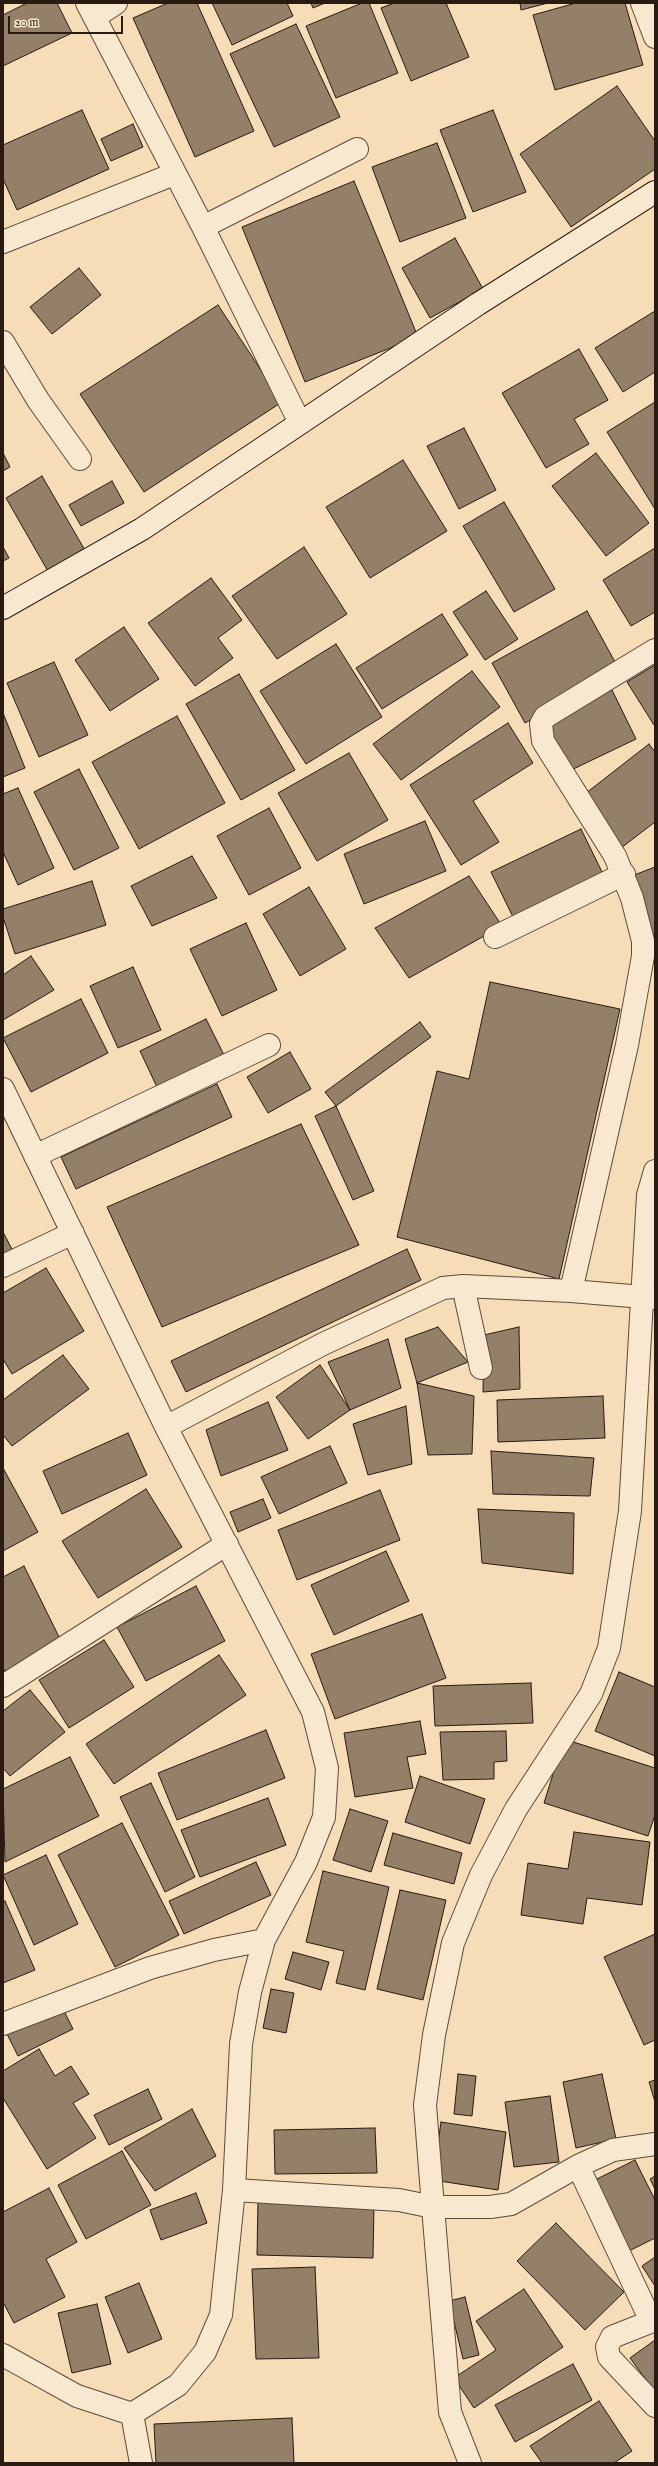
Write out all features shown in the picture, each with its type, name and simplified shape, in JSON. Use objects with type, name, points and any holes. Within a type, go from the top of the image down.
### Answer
[{"type":"street","points":[[116,3],[91,10],[174,174],[204,227],[300,423]]},
{"type":"street","points":[[642,3],[655,37]]},
{"type":"street","points":[[204,227],[357,149]]},
{"type":"street","points":[[3,242],[174,174]]},
{"type":"street","points":[[3,608],[142,529],[478,304],[655,192]]},
{"type":"street","points":[[3,342],[38,400],[80,459]]},
{"type":"street","points":[[577,1292],[627,1045],[643,956],[639,921],[624,874],[609,844],[543,741],[541,724],[545,716],[655,650]]},
{"type":"street","points":[[495,937],[624,874]]},
{"type":"street","points":[[35,1156],[269,1045]]},
{"type":"street","points":[[3,1089],[166,1427],[313,1712],[327,1768],[324,1817],[306,1862],[264,1940],[250,1992],[241,2044],[234,2190],[221,2315],[205,2352],[178,2385],[132,2414]]},
{"type":"street","points":[[470,2463],[450,2412],[429,2206],[424,2104],[434,2035],[453,1943],[481,1875],[516,1809],[591,1694],[609,1648],[630,1511],[648,1195],[655,1171]]},
{"type":"street","points":[[3,1266],[73,1233]]},
{"type":"street","points":[[463,1286],[481,1368]]},
{"type":"street","points":[[166,1427],[316,1348],[443,1288],[463,1286],[577,1292],[643,1298]]},
{"type":"street","points":[[3,1686],[226,1544]]},
{"type":"street","points":[[3,2024],[150,1968],[214,1950],[264,1940]]},
{"type":"street","points":[[234,2190],[399,2200],[429,2206],[490,2207],[511,2204],[578,2166],[613,2150],[655,2144]]},
{"type":"street","points":[[578,2166],[653,2320],[612,2337],[607,2346],[609,2357],[655,2406]]},
{"type":"street","points":[[3,2355],[78,2396],[132,2414]]},
{"type":"street","points":[[132,2414],[140,2463]]},
{"type":"building","points":[[27,3],[57,3],[72,33],[3,66],[3,15]]},
{"type":"building","points":[[168,3],[197,3],[254,131],[195,157],[133,18]]},
{"type":"building","points":[[212,3],[287,3],[293,16],[232,45]]},
{"type":"building","points":[[311,3],[325,3],[313,8]]},
{"type":"building","points":[[362,3],[369,3],[398,73],[336,98],[306,26]]},
{"type":"building","points":[[394,3],[446,3],[469,57],[411,81],[381,8]]},
{"type":"building","points":[[520,3],[548,3],[521,10]]},
{"type":"building","points":[[576,3],[625,3],[643,65],[555,90],[533,15]]},
{"type":"building","points":[[296,24],[340,117],[274,147],[230,54]]},
{"type":"building","points":[[617,86],[655,141],[655,169],[571,227],[520,154]]},
{"type":"building","points":[[82,110],[109,169],[17,210],[3,179],[3,145]]},
{"type":"building","points":[[493,110],[526,192],[473,212],[440,130]]},
{"type":"building","points":[[133,124],[143,147],[111,161],[101,139]]},
{"type":"building","points":[[437,143],[466,218],[400,242],[372,167]]},
{"type":"building","points":[[354,181],[418,337],[305,382],[242,227]]},
{"type":"building","points":[[455,238],[483,289],[430,318],[402,268]]},
{"type":"building","points":[[79,268],[101,295],[52,334],[30,307]]},
{"type":"building","points":[[218,305],[282,402],[144,492],[80,394]]},
{"type":"building","points":[[655,311],[655,372],[623,392],[595,348]]},
{"type":"building","points":[[579,349],[608,400],[574,419],[589,444],[546,468],[502,393]]},
{"type":"building","points":[[655,402],[655,509],[607,432]]},
{"type":"building","points":[[464,428],[496,490],[459,509],[427,446]]},
{"type":"building","points":[[3,453],[10,467],[3,471]]},
{"type":"building","points":[[596,453],[649,523],[606,556],[552,486]]},
{"type":"building","points":[[403,460],[447,531],[370,578],[326,507]]},
{"type":"building","points":[[42,476],[86,552],[49,573],[6,498]]},
{"type":"building","points":[[112,481],[124,503],[81,526],[69,505]]},
{"type":"building","points":[[504,502],[555,589],[514,612],[463,526]]},
{"type":"building","points":[[3,547],[9,558],[3,561]]},
{"type":"building","points":[[304,547],[347,614],[277,659],[232,596]]},
{"type":"building","points":[[655,548],[655,612],[631,626],[603,580]]},
{"type":"building","points":[[211,578],[242,620],[218,638],[233,658],[195,686],[148,623]]},
{"type":"building","points":[[486,591],[518,639],[485,660],[453,612]]},
{"type":"building","points":[[587,611],[620,671],[525,723],[492,663]]},
{"type":"building","points":[[442,614],[468,655],[382,709],[356,668]]},
{"type":"building","points":[[124,627],[159,679],[110,711],[75,660]]},
{"type":"building","points":[[336,644],[382,717],[306,764],[260,691]]},
{"type":"building","points":[[54,662],[88,735],[39,757],[7,683]]},
{"type":"building","points":[[655,665],[655,725],[654,725],[627,682]]},
{"type":"building","points":[[472,671],[500,707],[401,780],[373,744]]},
{"type":"building","points":[[239,674],[295,770],[241,800],[186,704]]},
{"type":"building","points":[[612,690],[636,739],[567,772],[543,722]]},
{"type":"building","points":[[3,713],[25,768],[3,777]]},
{"type":"building","points":[[177,716],[225,803],[139,849],[92,762]]},
{"type":"building","points":[[508,723],[533,763],[473,801],[499,842],[461,865],[410,785]]},
{"type":"building","points":[[649,744],[655,752],[655,822],[621,848],[581,797]]},
{"type":"building","points":[[349,753],[388,820],[317,861],[278,793]]},
{"type":"building","points":[[79,769],[119,848],[74,870],[34,792]]},
{"type":"building","points":[[18,788],[54,868],[18,885],[3,852],[3,794]]},
{"type":"building","points":[[269,808],[301,868],[249,895],[217,836]]},
{"type":"building","points":[[425,821],[446,871],[364,904],[344,854]]},
{"type":"building","points":[[581,829],[603,874],[513,917],[491,872]]},
{"type":"building","points":[[192,856],[217,898],[152,926],[131,886]]},
{"type":"building","points":[[655,867],[655,947],[629,877]]},
{"type":"building","points":[[469,876],[502,926],[409,978],[375,928]]},
{"type":"building","points":[[92,881],[106,925],[15,954],[3,917],[3,909]]},
{"type":"building","points":[[309,887],[346,949],[300,976],[263,914]]},
{"type":"building","points":[[246,923],[277,990],[222,1016],[190,949]]},
{"type":"building","points":[[31,956],[54,990],[3,1020],[3,975]]},
{"type":"building","points":[[133,967],[161,1030],[118,1048],[90,986]]},
{"type":"building","points":[[490,982],[620,1009],[559,1279],[397,1237],[437,1071],[469,1079]]},
{"type":"building","points":[[81,999],[108,1053],[31,1092],[3,1038]]},
{"type":"building","points":[[206,1019],[224,1055],[157,1087],[140,1051]]},
{"type":"building","points":[[420,1022],[431,1037],[336,1106],[325,1092]]},
{"type":"building","points":[[290,1052],[311,1089],[268,1113],[247,1077]]},
{"type":"building","points":[[217,1084],[232,1117],[76,1189],[61,1157]]},
{"type":"building","points":[[336,1106],[374,1191],[353,1200],[315,1116]]},
{"type":"building","points":[[301,1124],[359,1245],[162,1327],[107,1207]]},
{"type":"building","points":[[3,1232],[14,1253],[3,1259]]},
{"type":"building","points":[[407,1249],[421,1280],[186,1392],[171,1361]]},
{"type":"building","points":[[46,1268],[84,1331],[12,1374],[3,1359],[3,1293]]},
{"type":"building","points":[[438,1327],[468,1362],[417,1383],[405,1339]]},
{"type":"building","points":[[519,1327],[520,1389],[483,1392],[484,1335]]},
{"type":"building","points":[[388,1339],[401,1388],[350,1410],[328,1362]]},
{"type":"building","points":[[63,1355],[89,1389],[12,1446],[3,1435],[3,1400]]},
{"type":"building","points":[[320,1365],[350,1410],[308,1439],[276,1397]]},
{"type":"building","points":[[417,1383],[474,1396],[472,1454],[428,1455]]},
{"type":"building","points":[[603,1396],[605,1438],[498,1442],[497,1400]]},
{"type":"building","points":[[268,1402],[288,1450],[221,1476],[206,1430]]},
{"type":"building","points":[[406,1406],[412,1464],[368,1475],[353,1424]]},
{"type":"building","points":[[128,1433],[147,1475],[62,1514],[43,1471]]},
{"type":"building","points":[[330,1446],[347,1483],[279,1514],[261,1477]]},
{"type":"building","points":[[491,1451],[594,1458],[590,1496],[493,1494]]},
{"type":"building","points":[[3,1468],[38,1532],[3,1551]]},
{"type":"building","points":[[146,1489],[182,1547],[98,1598],[62,1541]]},
{"type":"building","points":[[380,1490],[400,1540],[297,1580],[278,1530]]},
{"type":"building","points":[[263,1499],[271,1518],[238,1532],[230,1512]]},
{"type":"building","points":[[478,1509],[574,1513],[573,1574],[482,1563]]},
{"type":"building","points":[[386,1551],[409,1601],[334,1635],[311,1585]]},
{"type":"building","points":[[24,1566],[64,1647],[7,1675],[3,1668],[3,1577]]},
{"type":"building","points":[[196,1586],[225,1641],[146,1681],[117,1627]]},
{"type":"building","points":[[422,1614],[446,1678],[335,1719],[311,1654]]},
{"type":"building","points":[[104,1640],[134,1687],[69,1728],[39,1680]]},
{"type":"building","points":[[219,1655],[246,1695],[114,1784],[86,1744]]},
{"type":"building","points":[[619,1672],[655,1687],[655,1756],[595,1731]]},
{"type":"building","points":[[531,1683],[533,1723],[435,1726],[433,1686]]},
{"type":"building","points":[[30,1690],[65,1732],[10,1776],[3,1768],[3,1711]]},
{"type":"building","points":[[420,1721],[426,1754],[407,1757],[413,1788],[355,1797],[344,1733]]},
{"type":"building","points":[[266,1730],[285,1778],[177,1820],[158,1773]]},
{"type":"building","points":[[506,1731],[507,1761],[494,1762],[494,1779],[443,1780],[440,1732]]},
{"type":"building","points":[[564,1739],[655,1768],[655,1815],[648,1836],[544,1803]]},
{"type":"building","points":[[70,1757],[99,1816],[5,1862],[3,1789]]},
{"type":"building","points":[[420,1776],[485,1799],[470,1844],[405,1822]]},
{"type":"building","points":[[151,1783],[195,1877],[165,1892],[120,1797]]},
{"type":"building","points":[[268,1798],[286,1845],[200,1877],[181,1830]]},
{"type":"building","points":[[350,1809],[388,1821],[371,1872],[333,1860]]},
{"type":"building","points":[[122,1823],[179,1935],[115,1967],[58,1855]]},
{"type":"building","points":[[574,1832],[650,1842],[642,1905],[587,1898],[583,1924],[521,1915],[528,1863],[568,1869]]},
{"type":"building","points":[[393,1833],[462,1853],[454,1884],[384,1865]]},
{"type":"building","points":[[46,1855],[78,1924],[34,1945],[3,1875]]},
{"type":"building","points":[[256,1862],[271,1895],[184,1934],[169,1901]]},
{"type":"building","points":[[323,1871],[389,1887],[365,1990],[336,1983],[344,1951],[306,1942]]},
{"type":"building","points":[[400,1890],[446,1900],[423,2000],[377,1989]]},
{"type":"building","points":[[5,1901],[35,1970],[3,1983],[3,1902]]},
{"type":"building","points":[[655,1934],[655,2040],[644,2045],[604,1957]]},
{"type":"building","points":[[293,1952],[329,1962],[321,1990],[285,1979]]},
{"type":"building","points":[[271,1989],[294,1993],[286,2033],[263,2028]]},
{"type":"building","points":[[61,2005],[73,2029],[18,2056],[6,2032]]},
{"type":"building","points":[[39,2049],[55,2076],[71,2066],[89,2094],[73,2103],[96,2138],[47,2169],[3,2098],[3,2071]]},
{"type":"building","points":[[458,2074],[476,2076],[472,2116],[454,2114]]},
{"type":"building","points":[[602,2074],[616,2139],[576,2148],[563,2082]]},
{"type":"building","points":[[655,2080],[655,2102],[649,2082]]},
{"type":"building","points":[[148,2089],[162,2119],[109,2145],[94,2115]]},
{"type":"building","points":[[550,2096],[559,2162],[514,2167],[505,2102]]},
{"type":"building","points":[[192,2109],[216,2156],[155,2191],[124,2148]]},
{"type":"building","points":[[441,2122],[506,2132],[498,2190],[433,2180]]},
{"type":"building","points":[[375,2128],[377,2173],[275,2174],[274,2130]]},
{"type":"building","points":[[122,2151],[151,2205],[86,2239],[58,2185]]},
{"type":"building","points":[[635,2160],[655,2200],[655,2238],[625,2253],[589,2183]]},
{"type":"building","points":[[655,2176],[655,2189],[650,2179]]},
{"type":"building","points":[[49,2188],[77,2242],[46,2259],[65,2297],[14,2323],[3,2302],[3,2212]]},
{"type":"building","points":[[196,2193],[207,2223],[161,2240],[150,2210]]},
{"type":"building","points":[[258,2199],[374,2203],[373,2258],[257,2255]]},
{"type":"building","points":[[556,2223],[624,2292],[585,2330],[517,2261]]},
{"type":"building","points":[[655,2257],[655,2286],[642,2266]]},
{"type":"building","points":[[315,2267],[319,2358],[256,2359],[252,2269]]},
{"type":"building","points":[[139,2283],[162,2339],[128,2353],[105,2297]]},
{"type":"building","points":[[524,2289],[563,2347],[474,2408],[454,2378],[496,2350],[476,2321]]},
{"type":"building","points":[[465,2297],[479,2355],[463,2359],[449,2301]]},
{"type":"building","points":[[97,2304],[111,2364],[72,2373],[58,2313]]},
{"type":"building","points":[[655,2340],[655,2392],[630,2358]]},
{"type":"building","points":[[573,2364],[592,2400],[515,2442],[495,2405]]},
{"type":"building","points":[[599,2401],[632,2451],[614,2463],[542,2463],[530,2446]]},
{"type":"building","points":[[292,2418],[294,2463],[156,2463],[154,2424]]}]
